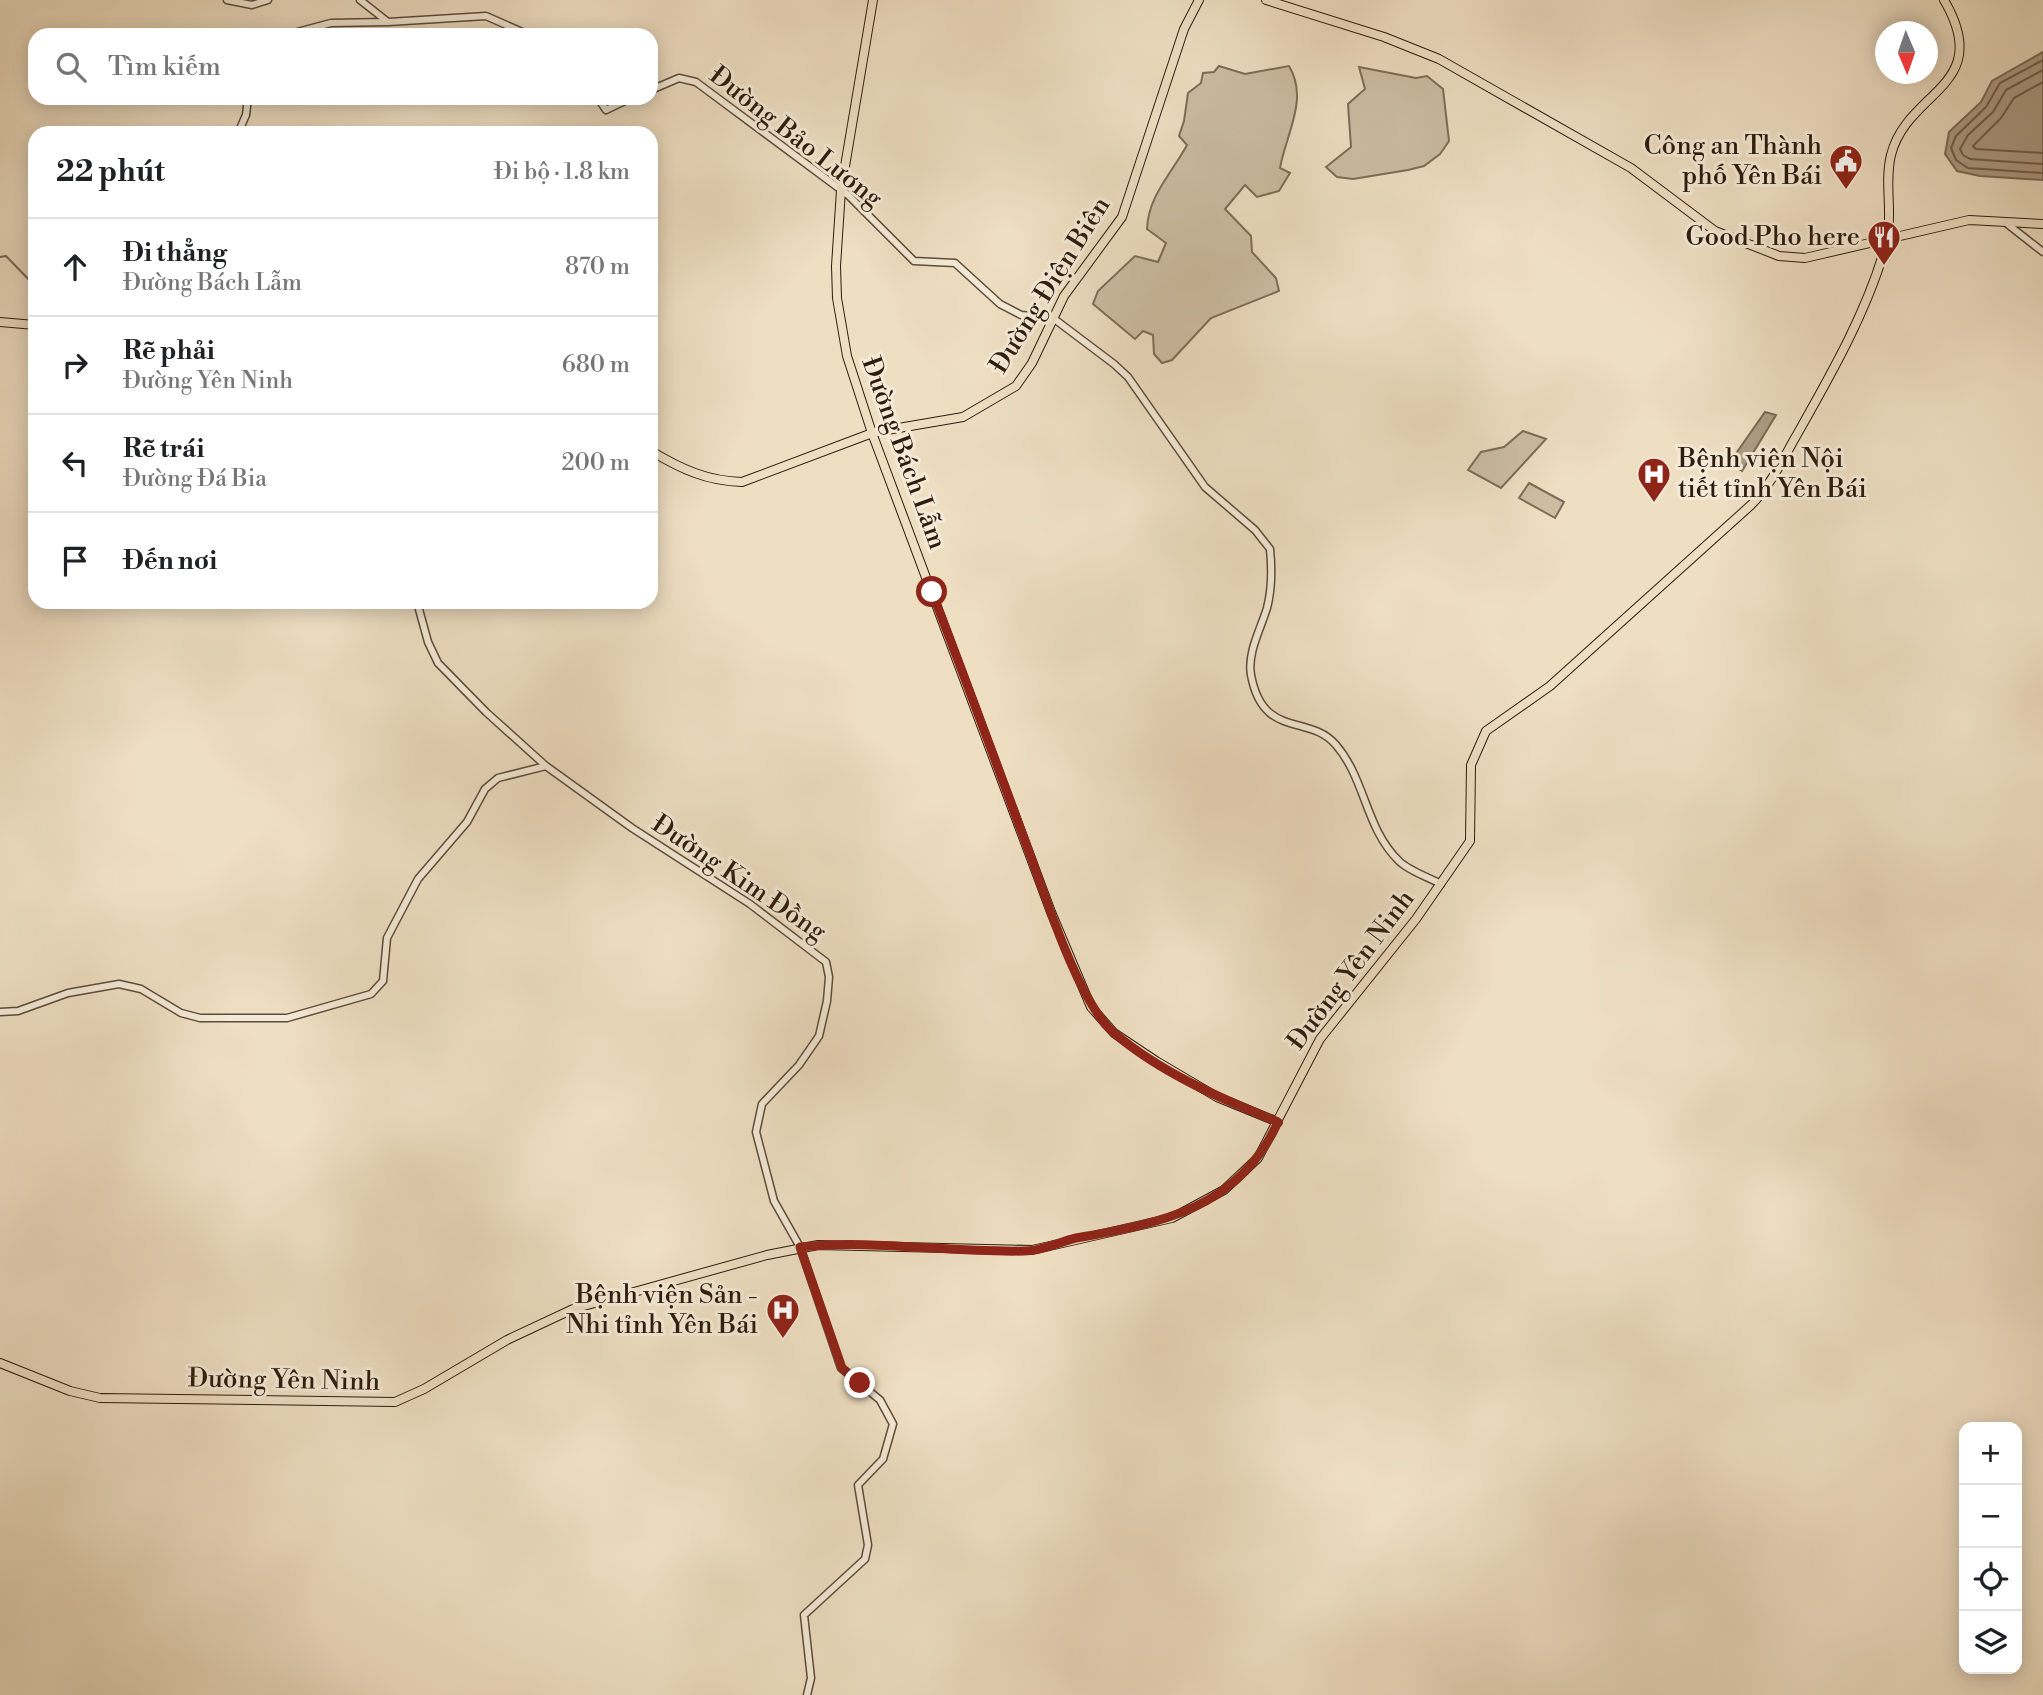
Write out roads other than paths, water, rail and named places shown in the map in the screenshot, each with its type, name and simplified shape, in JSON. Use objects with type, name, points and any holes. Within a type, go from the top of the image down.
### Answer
[{"type":"main road","name":"Đường Bách Lẫm","points":[[873,0],[841,190],[837,298],[847,356],[872,433],[1051,912],[1091,1007],[1114,1033],[1156,1061],[1217,1097],[1278,1122]]},
{"type":"main road","name":"Đường Điện Biên","points":[[658,455],[684,470],[719,481],[742,482],[872,433],[963,417],[995,401],[1016,386],[1025,375],[1064,296],[1122,217],[1184,29],[1199,0]]},
{"type":"main road","points":[[1266,0],[1384,37],[1439,59],[1631,168],[1707,226],[1779,256],[1805,258],[1969,220],[2043,225]]},
{"type":"main road","name":"Đường Yên Ninh","points":[[0,1363],[70,1391],[100,1398],[395,1402],[507,1340],[573,1310],[800,1247],[846,1245],[1026,1251],[1172,1218],[1224,1190],[1248,1171],[1269,1142],[1320,1039],[1441,884],[1470,841],[1471,765],[1479,739],[1495,722],[1550,686],[1762,494],[1818,396],[1862,307],[1888,237],[1889,172],[1897,140],[1911,119],[1950,78],[1957,63],[1959,35],[1944,0]]},
{"type":"main road","points":[[0,322],[28,325]]},
{"type":"street","points":[[227,0],[252,5],[268,0]]},
{"type":"street","points":[[360,0],[388,22]]},
{"type":"street","points":[[312,28],[331,23],[486,16],[513,28]]},
{"type":"street","name":"Đường Bảo Lương","points":[[658,87],[679,78],[696,82],[841,190],[914,261],[954,263],[1000,304],[1021,315],[1053,318]]},
{"type":"street","points":[[241,126],[247,105]]},
{"type":"street","points":[[603,105],[606,110],[616,105]]},
{"type":"street","points":[[2003,221],[2043,252]]},
{"type":"street","points":[[1053,318],[1128,377],[1205,487],[1270,549],[1271,584],[1250,668],[1264,705],[1281,721],[1319,733],[1336,744],[1358,781],[1372,826],[1393,855],[1403,865],[1441,884]]},
{"type":"street","name":"Đường Kim Đồng","points":[[419,609],[428,642],[438,663],[486,712],[546,766],[623,822],[750,904],[826,962],[829,977],[827,1000],[819,1037],[799,1065],[762,1104],[756,1124],[774,1201],[800,1247]]},
{"type":"street","points":[[0,1012],[18,1011],[68,993],[119,984],[141,989],[181,1013],[200,1018],[281,1019],[371,994],[383,981],[387,938],[418,879],[467,822],[485,789],[498,778],[546,766]]},
{"type":"street","points":[[800,1247],[842,1368],[880,1400],[892,1423],[883,1460],[858,1485],[868,1545],[864,1559],[856,1571],[813,1604],[804,1615],[811,1678],[807,1695]]},
{"type":"water","points":[[2043,52],[2043,180],[1980,176],[1957,171],[1945,154],[1949,132],[1981,102],[1992,81]]},
{"type":"water","points":[[1765,412],[1776,415],[1742,471],[1730,462]]},
{"type":"waterway","points":[[0,257],[6,256],[28,279]]},
{"type":"place","name":"Công an Thành phố Yên Bái","points":[[1846,191]]},
{"type":"place","name":"Good Pho here","points":[[1884,267]]},
{"type":"place","name":"Bệnh viện Nội tiết tỉnh Yên Bái","points":[[1654,504]]},
{"type":"place","name":"Bệnh viện Sản - Nhi tỉnh Yên Bái","points":[[783,1340]]}]
